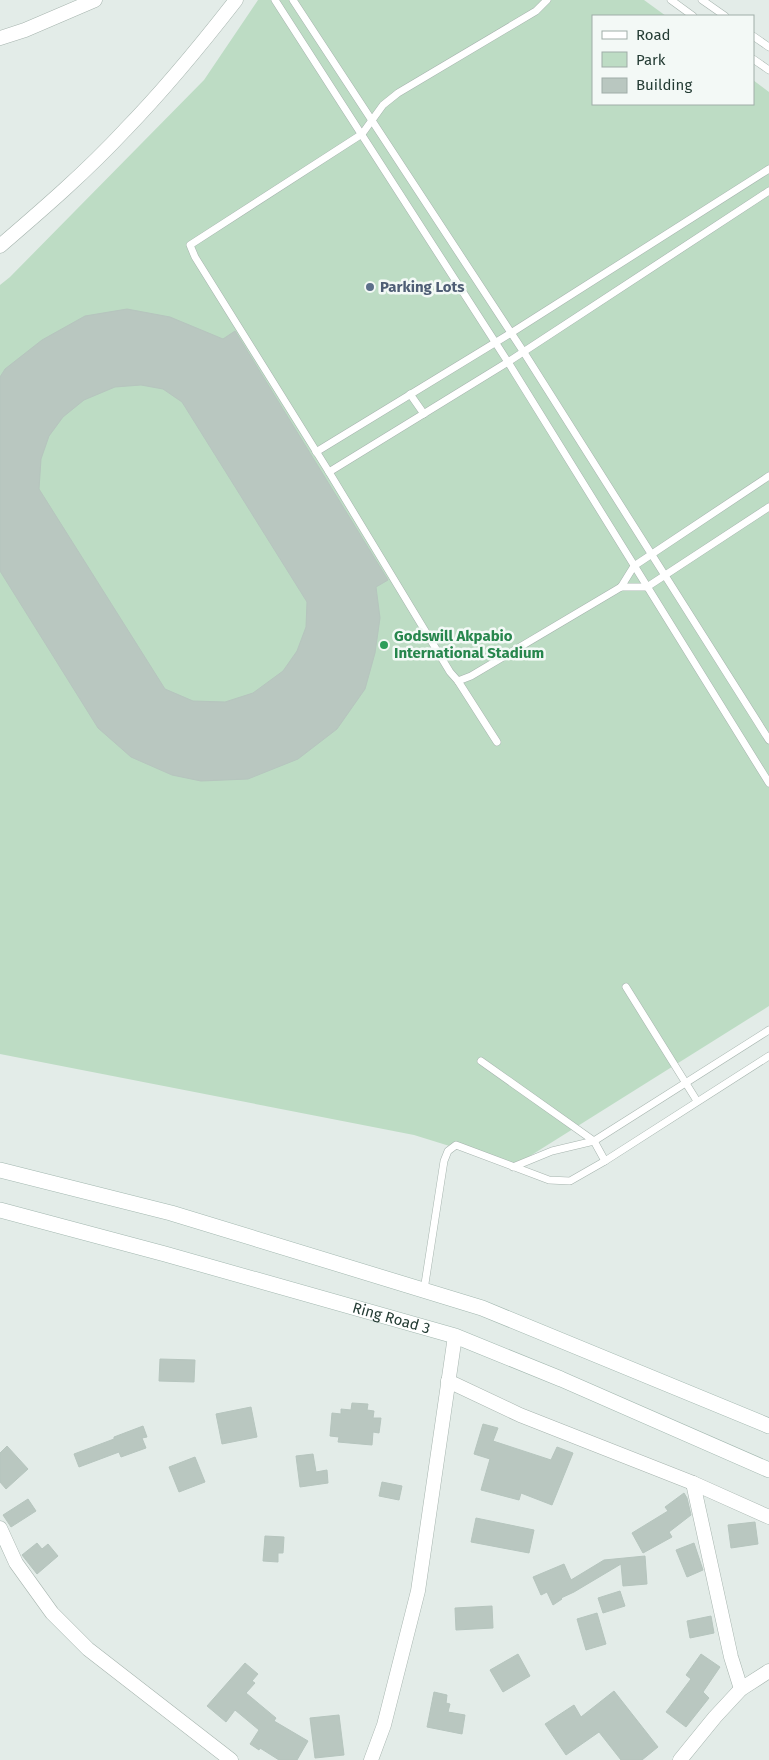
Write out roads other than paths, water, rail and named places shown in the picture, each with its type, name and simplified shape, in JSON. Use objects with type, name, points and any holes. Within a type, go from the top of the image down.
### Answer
[{"type":"main road","points":[[0,1170],[171,1213],[482,1308],[769,1426]]},
{"type":"main road","name":"Ring Road 3","points":[[0,1210],[165,1254],[455,1336],[561,1379],[769,1470]]},
{"type":"street","points":[[0,38],[25,30],[95,0]]},
{"type":"street","points":[[0,246],[63,191],[124,132],[173,78],[236,0]]},
{"type":"street","points":[[371,1760],[384,1725],[418,1591],[455,1336]]},
{"type":"street","points":[[448,1381],[520,1415],[693,1483],[769,1517]]},
{"type":"street","points":[[693,1483],[731,1658],[741,1689]]},
{"type":"street","points":[[0,1528],[16,1563],[52,1613],[88,1649],[231,1760]]},
{"type":"street","points":[[680,1760],[741,1689],[769,1671]]},
{"type":"lane","points":[[275,0],[508,362],[769,782]]},
{"type":"lane","points":[[293,0],[523,351],[769,740]]},
{"type":"lane","points":[[496,742],[458,681],[450,672],[329,472],[195,257],[190,245],[362,134],[383,105],[398,93],[536,11],[547,0]]},
{"type":"lane","points":[[671,0],[692,15]]},
{"type":"lane","points":[[702,0],[724,15]]},
{"type":"lane","points":[[754,37],[769,47]]},
{"type":"lane","points":[[754,60],[769,70]]},
{"type":"lane","points":[[316,452],[511,333],[769,169]]},
{"type":"lane","points":[[329,472],[508,362],[769,191]]},
{"type":"lane","points":[[410,394],[424,414]]},
{"type":"lane","points":[[458,681],[471,676],[621,587],[634,566],[769,476]]},
{"type":"lane","points":[[621,587],[647,587],[769,507]]},
{"type":"lane","points":[[626,987],[697,1101]]},
{"type":"lane","points":[[513,1167],[552,1151],[594,1142],[769,1030]]},
{"type":"lane","points":[[424,1290],[444,1160],[448,1151],[456,1146],[549,1180],[570,1181],[605,1161],[769,1056]]},
{"type":"lane","points":[[481,1060],[594,1142],[605,1161]]},
{"type":"place","name":"Parking Lots","points":[[370,287]]},
{"type":"place","name":"Godswill Akpabio International Stadium","points":[[384,645]]}]
